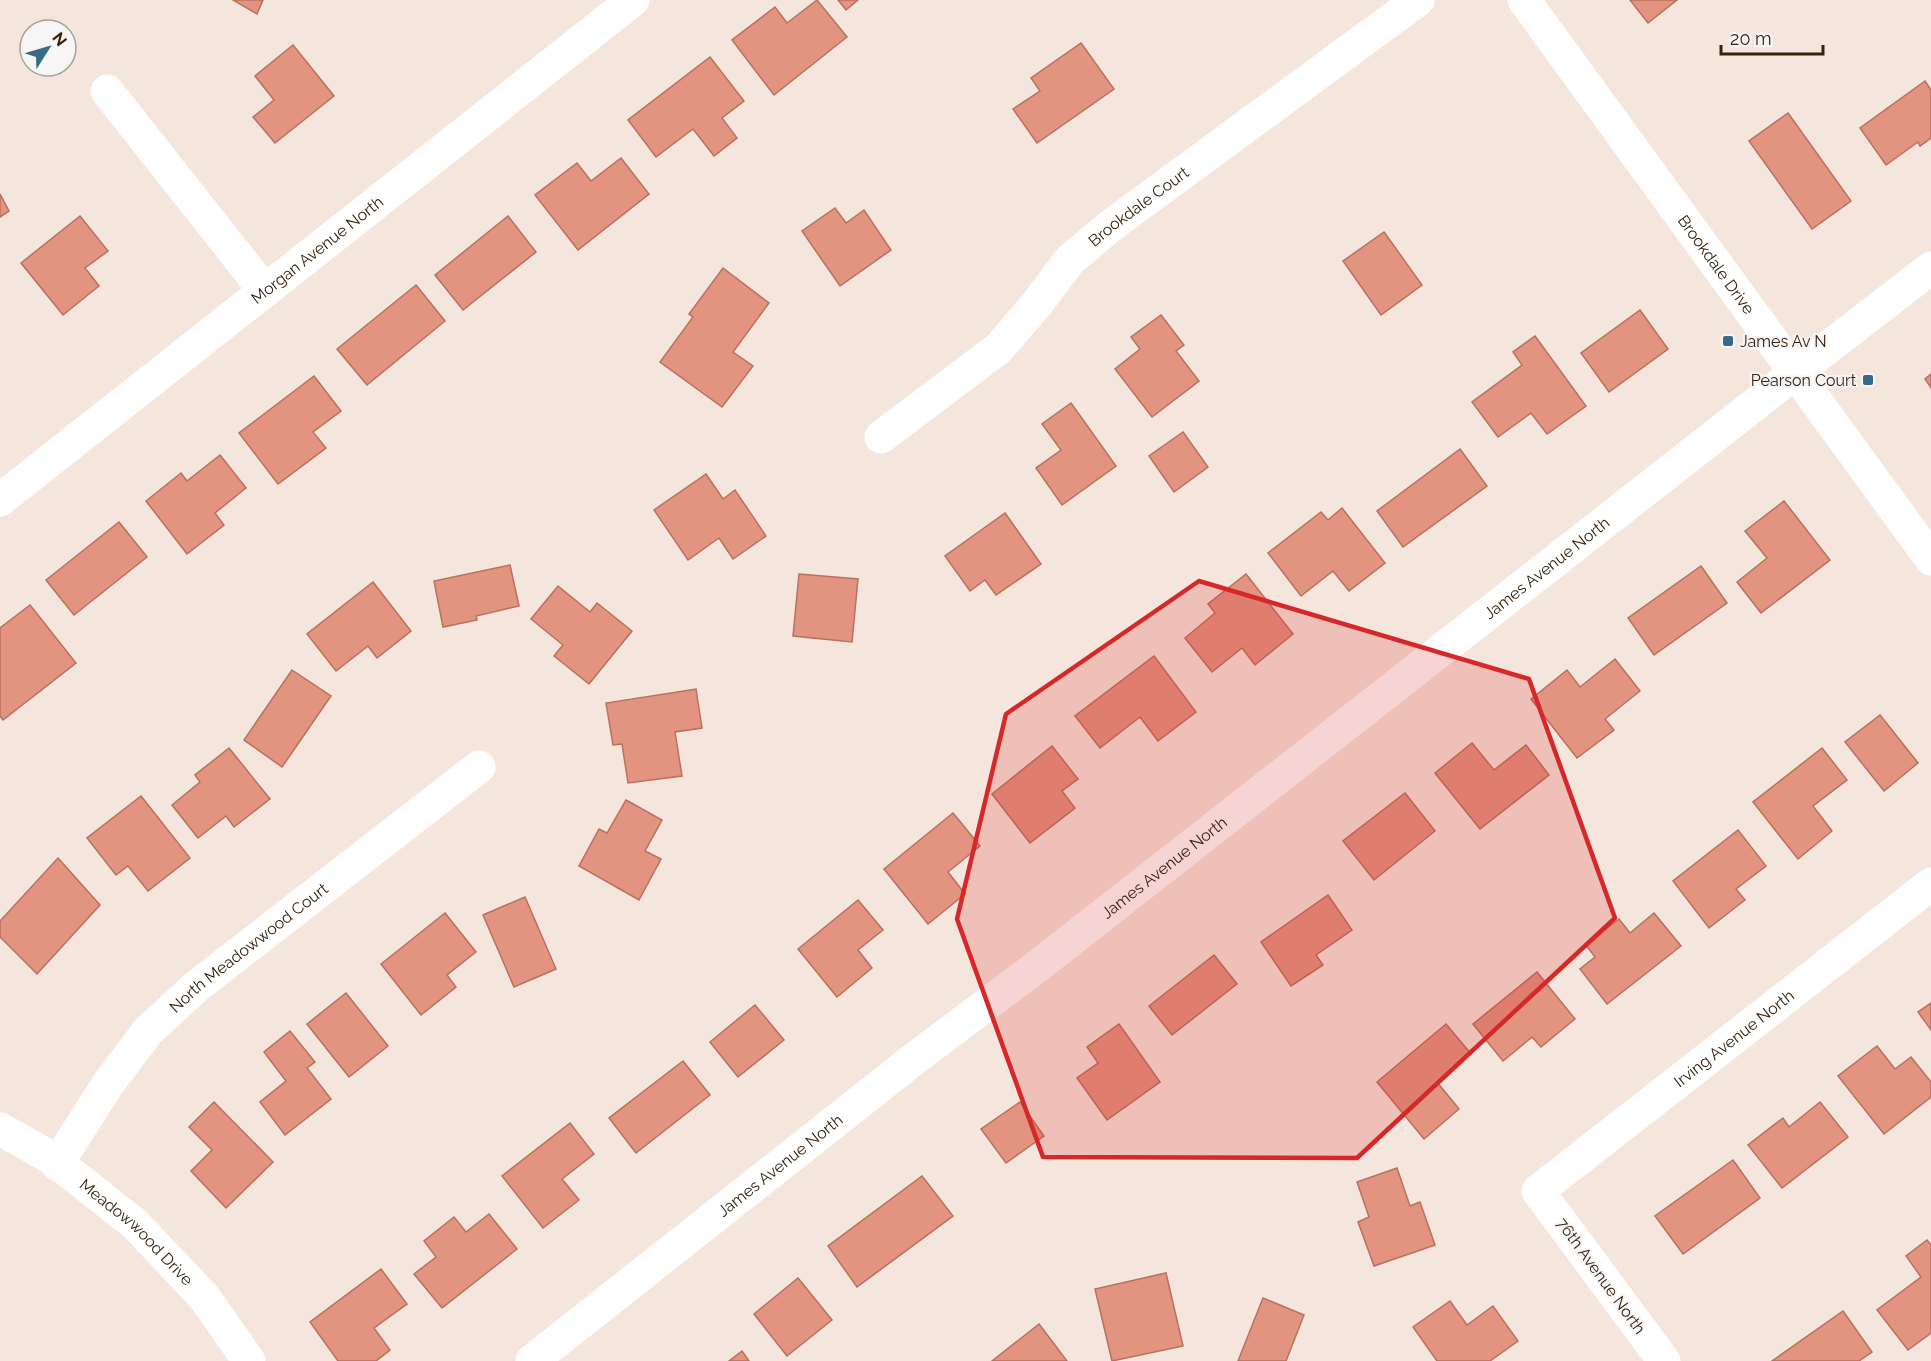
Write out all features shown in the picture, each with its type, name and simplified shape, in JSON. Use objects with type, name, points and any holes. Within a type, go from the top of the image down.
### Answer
[{"type":"street","name":"Morgan Avenue North","points":[[0,500],[633,0]]},
{"type":"street","name":"Brookdale Court","points":[[881,437],[999,348],[1070,260],[1113,224],[1419,0]]},
{"type":"street","name":"Brookdale Drive","points":[[1524,0],[1931,559]]},
{"type":"street","points":[[107,91],[265,291]]},
{"type":"street","points":[[1795,373],[1931,268]]},
{"type":"street","name":"James Avenue North","points":[[532,1361],[914,1059],[1049,958],[1795,373]]},
{"type":"street","name":"North Meadowwood Court","points":[[57,1164],[108,1084],[148,1031],[198,986],[479,766]]},
{"type":"street","name":"Irving Avenue North","points":[[1538,1191],[1931,884]]},
{"type":"street","name":"Meadowwood Drive","points":[[0,1129],[50,1157],[135,1224],[204,1297],[249,1361]]},
{"type":"street","name":"76th Avenue North","points":[[1538,1191],[1664,1361]]},
{"type":"highlighted area","points":[[1199,581],[1529,679],[1615,918],[1357,1158],[1043,1157],[957,919],[1006,714]]},
{"type":"building","points":[[233,0],[263,0],[257,14]]},
{"type":"building","points":[[817,0],[847,37],[774,95],[732,40],[775,7],[787,23]]},
{"type":"building","points":[[838,0],[858,0],[846,10]]},
{"type":"building","points":[[1630,0],[1677,0],[1648,23]]},
{"type":"building","points":[[1081,43],[1114,89],[1037,143],[1013,109],[1040,91],[1031,78]]},
{"type":"building","points":[[293,45],[334,96],[275,143],[253,117],[274,100],[255,76]]},
{"type":"building","points":[[710,57],[744,101],[722,118],[737,138],[714,156],[693,129],[656,157],[628,120]]},
{"type":"building","points":[[1925,81],[1931,90],[1931,138],[1920,146],[1918,142],[1886,165],[1860,128]]},
{"type":"building","points":[[1788,113],[1851,201],[1812,229],[1749,141]]},
{"type":"building","points":[[621,158],[649,194],[578,250],[535,195],[577,163],[591,181]]},
{"type":"building","points":[[0,194],[9,211],[0,217]]},
{"type":"building","points":[[835,208],[846,223],[864,210],[891,250],[840,286],[802,231]]},
{"type":"building","points":[[80,216],[108,251],[85,268],[99,286],[63,315],[21,263]]},
{"type":"building","points":[[508,216],[536,252],[463,310],[435,275]]},
{"type":"building","points":[[1384,232],[1422,285],[1381,315],[1343,261]]},
{"type":"building","points":[[723,268],[769,303],[733,352],[753,366],[722,407],[660,362],[693,317],[689,314]]},
{"type":"building","points":[[416,285],[445,321],[367,385],[337,349]]},
{"type":"building","points":[[1640,310],[1668,349],[1609,392],[1581,353]]},
{"type":"building","points":[[1161,315],[1184,345],[1176,351],[1199,381],[1152,417],[1115,369],[1140,349],[1131,337]]},
{"type":"building","points":[[1535,336],[1586,406],[1547,434],[1531,413],[1498,437],[1472,402],[1522,365],[1513,352]]},
{"type":"building","points":[[1931,374],[1931,388],[1925,379]]},
{"type":"building","points":[[314,376],[341,411],[313,432],[326,448],[278,484],[239,433]]},
{"type":"building","points":[[1071,403],[1116,466],[1062,505],[1036,468],[1061,450],[1042,424]]},
{"type":"building","points":[[1183,432],[1208,467],[1174,492],[1149,456]]},
{"type":"building","points":[[1460,449],[1487,486],[1403,547],[1377,511]]},
{"type":"building","points":[[220,455],[246,488],[215,513],[224,525],[187,554],[146,501],[181,473],[187,481]]},
{"type":"building","points":[[706,474],[723,499],[735,490],[766,536],[733,559],[719,538],[688,560],[654,510]]},
{"type":"building","points":[[1784,501],[1830,560],[1761,613],[1737,582],[1767,558],[1745,531]]},
{"type":"building","points":[[1342,508],[1385,563],[1349,591],[1333,571],[1301,596],[1268,553],[1321,512],[1328,520]]},
{"type":"building","points":[[1005,513],[1041,564],[996,595],[985,580],[970,591],[945,556]]},
{"type":"building","points":[[119,522],[147,557],[74,615],[46,580]]},
{"type":"building","points":[[510,565],[519,606],[476,616],[477,620],[443,627],[434,581]]},
{"type":"building","points":[[1701,566],[1727,603],[1654,655],[1628,618]]},
{"type":"building","points":[[799,574],[858,579],[852,642],[793,636]]},
{"type":"building","points":[[1246,574],[1293,634],[1255,665],[1242,648],[1212,672],[1185,638],[1215,613],[1208,604]]},
{"type":"building","points":[[373,582],[411,631],[377,658],[368,646],[336,671],[307,634]]},
{"type":"building","points":[[558,586],[590,612],[597,603],[632,631],[589,684],[554,656],[563,645],[531,619]]},
{"type":"building","points":[[30,605],[76,663],[3,720],[0,716],[0,628]]},
{"type":"building","points":[[1154,656],[1196,712],[1158,741],[1140,717],[1100,748],[1075,716]]},
{"type":"building","points":[[1615,659],[1640,691],[1605,719],[1614,730],[1577,758],[1531,699],[1567,670],[1580,687]]},
{"type":"building","points":[[292,670],[331,696],[282,767],[244,740]]},
{"type":"building","points":[[696,689],[702,728],[675,732],[682,776],[628,783],[622,744],[613,745],[606,703]]},
{"type":"building","points":[[1880,715],[1918,763],[1884,791],[1845,742]]},
{"type":"building","points":[[1472,743],[1494,770],[1526,745],[1549,775],[1480,829],[1435,773]]},
{"type":"building","points":[[1052,746],[1078,779],[1062,791],[1075,808],[1030,843],[992,794]]},
{"type":"building","points":[[229,748],[270,799],[234,827],[226,816],[198,838],[172,805],[200,782],[195,775]]},
{"type":"building","points":[[1822,748],[1847,780],[1813,806],[1832,831],[1798,859],[1753,802]]},
{"type":"building","points":[[1405,793],[1435,831],[1374,880],[1343,841]]},
{"type":"building","points":[[141,796],[190,858],[148,891],[128,866],[116,875],[87,838]]},
{"type":"building","points":[[626,800],[662,820],[645,851],[661,859],[639,900],[579,866],[599,829],[607,833]]},
{"type":"building","points":[[953,813],[980,846],[948,872],[965,894],[928,924],[884,869]]},
{"type":"building","points":[[1738,830],[1766,866],[1736,889],[1745,900],[1709,928],[1673,881]]},
{"type":"building","points":[[58,858],[100,905],[37,974],[0,937],[0,921]]},
{"type":"building","points":[[1328,895],[1352,930],[1316,955],[1323,965],[1291,986],[1261,942]]},
{"type":"building","points":[[525,897],[556,969],[514,987],[483,915]]},
{"type":"building","points":[[858,900],[883,930],[858,950],[872,968],[837,997],[798,949]]},
{"type":"building","points":[[445,913],[476,952],[447,975],[456,987],[421,1015],[381,964]]},
{"type":"building","points":[[1654,913],[1681,946],[1607,1004],[1580,969],[1595,957],[1586,945],[1619,919],[1630,933]]},
{"type":"building","points":[[1214,955],[1237,984],[1172,1035],[1149,1006]]},
{"type":"building","points":[[1537,972],[1575,1019],[1541,1047],[1532,1037],[1503,1061],[1473,1024]]},
{"type":"building","points":[[346,993],[388,1046],[349,1077],[307,1024]]},
{"type":"building","points":[[1931,1003],[1931,1030],[1918,1012]]},
{"type":"building","points":[[755,1005],[784,1040],[738,1077],[710,1042]]},
{"type":"building","points":[[1119,1024],[1160,1082],[1107,1120],[1077,1078],[1098,1063],[1087,1047]]},
{"type":"building","points":[[1446,1024],[1471,1054],[1437,1082],[1459,1109],[1424,1139],[1377,1082]]},
{"type":"building","points":[[290,1031],[315,1062],[307,1068],[331,1099],[285,1135],[260,1102],[286,1081],[264,1052]]},
{"type":"building","points":[[1877,1046],[1895,1069],[1911,1057],[1931,1082],[1931,1097],[1884,1134],[1838,1076]]},
{"type":"building","points":[[683,1061],[710,1095],[636,1153],[609,1118]]},
{"type":"building","points":[[214,1102],[273,1162],[226,1208],[191,1171],[212,1150],[189,1127]]},
{"type":"building","points":[[1020,1102],[1044,1136],[1006,1163],[981,1129]]},
{"type":"building","points":[[1820,1102],[1848,1137],[1782,1188],[1748,1145],[1783,1118],[1789,1127]]},
{"type":"building","points":[[570,1123],[594,1154],[562,1179],[579,1200],[543,1228],[502,1176]]},
{"type":"building","points":[[1733,1160],[1760,1198],[1683,1254],[1655,1216]]},
{"type":"building","points":[[1397,1168],[1410,1206],[1420,1202],[1435,1245],[1374,1266],[1358,1222],[1369,1217],[1357,1182]]},
{"type":"building","points":[[922,1176],[953,1216],[857,1287],[828,1246]]},
{"type":"building","points":[[489,1214],[517,1249],[442,1308],[414,1274],[436,1257],[424,1241],[454,1217],[466,1232]]},
{"type":"building","points":[[1927,1240],[1931,1245],[1931,1333],[1908,1350],[1877,1310],[1921,1277],[1906,1256]]},
{"type":"building","points":[[381,1269],[407,1304],[374,1328],[390,1350],[376,1361],[338,1361],[310,1322]]},
{"type":"building","points":[[1166,1273],[1183,1346],[1112,1361],[1095,1289]]},
{"type":"building","points":[[798,1278],[832,1320],[787,1356],[754,1314]]},
{"type":"building","points":[[1263,1298],[1304,1315],[1286,1361],[1238,1361]]},
{"type":"building","points":[[1450,1301],[1467,1325],[1493,1306],[1518,1341],[1490,1361],[1437,1361],[1413,1327]]},
{"type":"building","points":[[1843,1311],[1872,1352],[1859,1361],[1772,1361]]},
{"type":"building","points":[[1039,1324],[1067,1361],[992,1361]]},
{"type":"building","points":[[742,1351],[749,1361],[729,1361]]},
{"type":"place","name":"James Av N","points":[[1728,341]]},
{"type":"place","name":"Pearson Court","points":[[1868,380]]}]
